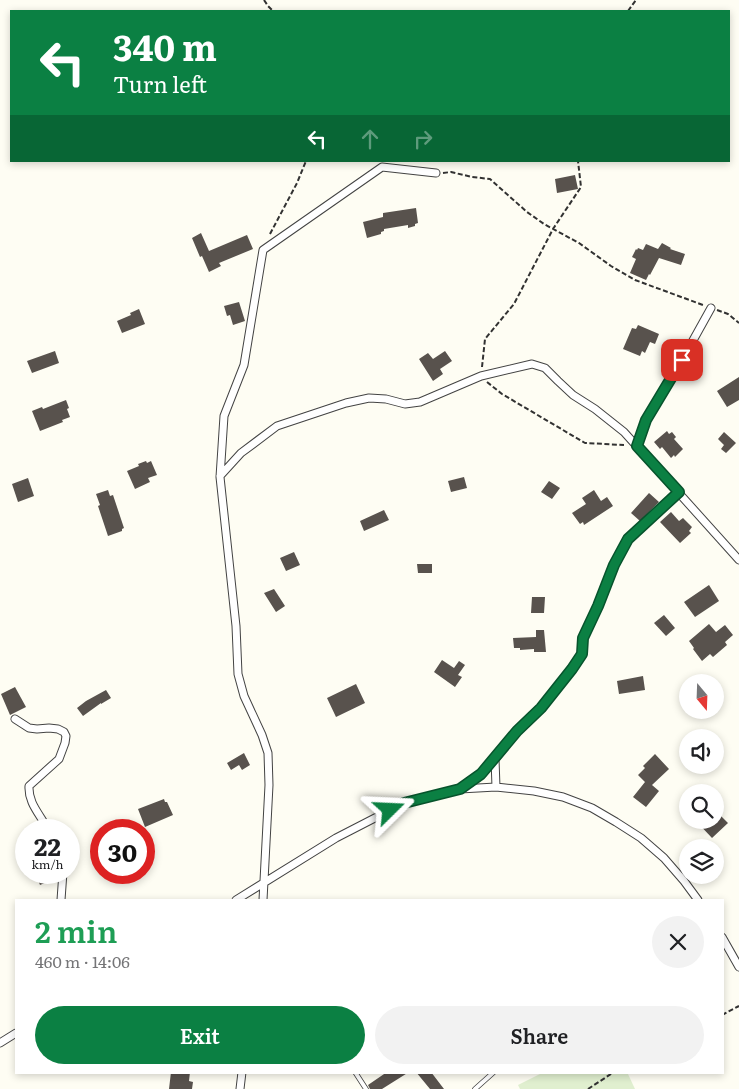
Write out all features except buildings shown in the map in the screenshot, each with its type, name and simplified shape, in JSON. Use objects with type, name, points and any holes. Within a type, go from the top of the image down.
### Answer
[{"type":"street","points":[[262,899],[269,785],[268,753],[244,696],[238,674],[236,626],[220,477],[224,416],[244,365],[263,250],[382,167],[436,174]]},
{"type":"street","points":[[637,446],[646,420],[711,308]]},
{"type":"street","points":[[220,477],[241,453],[277,426],[346,403],[369,398],[386,399],[404,404],[420,402],[481,376],[532,364],[545,368],[573,394],[624,432],[739,560]]},
{"type":"street","points":[[460,789],[481,774],[495,759],[517,731],[541,708],[572,669],[582,654],[583,638],[614,565],[628,539],[679,492]]},
{"type":"street","points":[[15,718],[29,728],[58,729],[64,732],[66,736],[59,759],[30,786],[31,801],[42,819]]},
{"type":"street","points":[[495,759],[496,787]]},
{"type":"street","points":[[238,899],[336,838],[404,803],[460,789],[496,787],[534,790],[563,797],[592,808],[641,838],[664,858],[697,899]]},
{"type":"street","points":[[61,899],[62,884]]},
{"type":"street","points":[[724,941],[739,967]]},
{"type":"street","points":[[0,1043],[15,1035]]},
{"type":"street","points":[[240,1089],[242,1074]]},
{"type":"lane","points":[[357,1074],[366,1089]]},
{"type":"lane","points":[[475,1089],[492,1074]]},
{"type":"path","points":[[264,0],[273,10]]},
{"type":"path","points":[[263,250],[306,162]]},
{"type":"path","points":[[578,162],[581,187],[552,229],[514,304],[485,339],[481,376],[502,394],[585,443],[637,446]]},
{"type":"path","points":[[436,174],[451,172],[490,179],[527,212],[544,224],[579,243],[611,266],[635,280],[728,314],[739,323]]},
{"type":"path","points":[[724,1014],[739,1006]]},
{"type":"path","points":[[588,1089],[611,1074]]},
{"type":"green space","points":[[540,1074],[628,1074],[635,1089],[520,1089],[518,1085]]},
{"type":"route","points":[[390,810],[404,803],[460,789],[481,774],[517,731],[541,708],[582,654],[583,638],[614,565],[628,539],[679,492],[637,446],[646,420],[682,360]]}]
